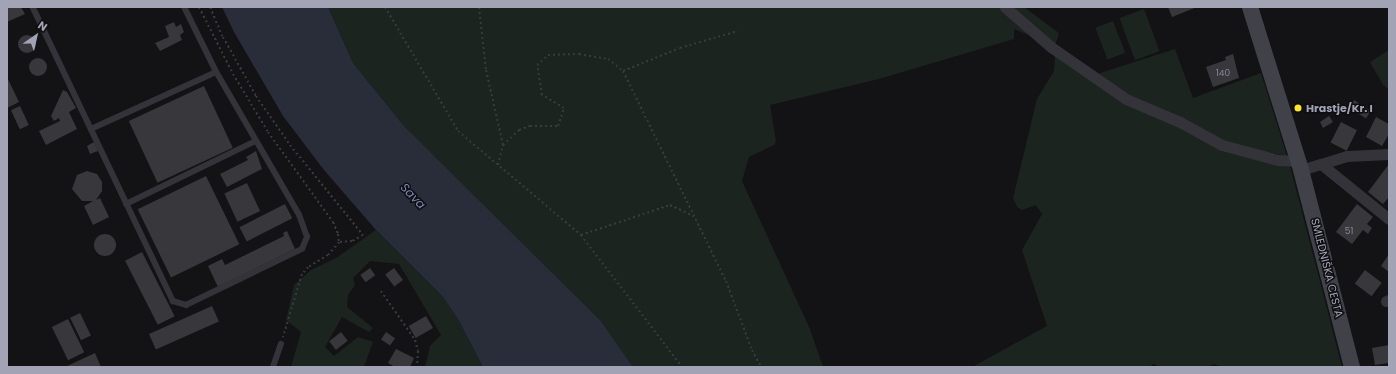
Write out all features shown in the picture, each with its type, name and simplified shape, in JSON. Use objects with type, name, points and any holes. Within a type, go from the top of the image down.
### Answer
[{"type":"street","points":[[1006,7],[1051,47],[1126,99],[1180,122],[1222,145],[1300,165],[1321,164],[1347,156],[1389,154]]},
{"type":"street","name":"SMLEDNIŠKA CESTA","points":[[1250,7],[1300,165],[1352,367]]},
{"type":"street","points":[[1321,164],[1389,219]]},
{"type":"lane","points":[[32,7],[173,301],[186,306],[302,249],[307,237],[299,215],[216,72],[184,7]]},
{"type":"lane","points":[[91,129],[216,72]]},
{"type":"lane","points":[[126,204],[256,141]]},
{"type":"lane","points":[[273,367],[281,344]]},
{"type":"path","points":[[199,7],[233,74],[268,132],[333,222],[338,234],[339,242],[332,252],[308,267],[302,274],[281,344]]},
{"type":"path","points":[[210,7],[223,37],[256,96],[290,145],[363,235],[352,241],[339,242]]},
{"type":"path","points":[[385,7],[458,131],[581,235],[682,367]]},
{"type":"path","points":[[479,7],[486,70],[503,145],[498,165]]},
{"type":"path","points":[[623,71],[680,48],[738,31]]},
{"type":"path","points":[[503,145],[519,130],[530,126],[558,126],[564,108],[542,95],[537,65],[548,55],[579,54],[608,59],[623,71],[726,281],[752,350],[761,367]]},
{"type":"path","points":[[581,235],[670,205],[694,216]]},
{"type":"path","points":[[381,291],[414,340],[418,351],[416,367]]},
{"type":"shaded area","points":[[328,7],[1024,7],[1059,33],[1055,46],[1014,29],[1014,39],[879,79],[770,105],[776,141],[774,145],[749,157],[742,181],[810,329],[823,367],[633,367],[601,321],[404,126],[353,63]]},
{"type":"shaded area","points":[[1144,9],[1159,51],[1135,60],[1120,18]]},
{"type":"shaded area","points":[[1113,21],[1125,53],[1107,60],[1095,28]]},
{"type":"shaded area","points":[[1175,49],[1193,98],[1261,73],[1287,156],[1223,143],[1144,104],[1097,74]]},
{"type":"shaded area","points":[[1389,50],[1389,90],[1383,85],[1370,62]]},
{"type":"shaded area","points":[[1055,55],[1125,102],[1290,166],[1342,367],[1222,367],[1214,364],[1208,367],[1159,367],[1154,364],[1149,367],[972,367],[1047,326],[1022,250],[1042,214],[1036,205],[1022,210],[1017,207],[1013,198],[1037,99],[1054,71]]},
{"type":"shaded area","points":[[376,230],[443,297],[459,321],[483,367],[425,367],[430,346],[441,335],[399,264],[370,261],[353,278],[355,285],[348,295],[347,307],[373,328],[369,332],[342,317],[325,347],[334,356],[358,337],[373,342],[364,367],[291,367],[301,332],[286,320],[294,285],[311,270],[336,258]]},
{"type":"water","name":"Sava","points":[[222,7],[328,7],[353,63],[404,126],[601,321],[633,367],[483,367],[459,321],[443,297],[376,230],[324,170],[283,116],[234,32]]},
{"type":"building","points":[[7,7],[21,7],[25,14],[7,22]]},
{"type":"building","points":[[1168,7],[1197,7],[1172,17]]},
{"type":"building","points":[[174,22],[176,27],[181,24],[184,32],[180,35],[182,40],[160,51],[155,43],[169,37],[165,26]]},
{"type":"building","points":[[27,35],[33,38],[36,44],[33,50],[27,53],[21,50],[18,44],[21,38]]},
{"type":"building","points":[[1233,54],[1239,78],[1213,87],[1206,67],[1226,60],[1225,57]]},
{"type":"building","points":[[38,58],[44,61],[47,67],[44,73],[38,76],[32,73],[29,67],[32,61]]},
{"type":"building","points":[[7,77],[19,102],[7,108]]},
{"type":"building","points":[[204,86],[233,148],[158,183],[129,121]]},
{"type":"building","points":[[63,90],[67,92],[76,108],[69,112],[77,129],[46,145],[39,131],[60,121],[59,118],[54,121],[51,116]]},
{"type":"building","points":[[1354,100],[1371,111],[1366,118],[1349,108]]},
{"type":"building","points":[[20,106],[29,125],[20,129],[11,110]]},
{"type":"building","points":[[1329,116],[1333,122],[1323,128],[1320,122]]},
{"type":"building","points":[[1376,117],[1389,124],[1389,134],[1382,146],[1366,137]]},
{"type":"building","points":[[1341,122],[1357,130],[1347,151],[1331,142]]},
{"type":"building","points":[[94,142],[98,151],[90,154],[87,146]]},
{"type":"building","points":[[256,151],[262,169],[227,187],[220,174],[248,160],[246,157]]},
{"type":"building","points":[[1389,164],[1389,197],[1383,204],[1368,192]]},
{"type":"building","points":[[87,171],[97,174],[102,182],[102,191],[96,200],[100,198],[109,217],[93,225],[84,206],[93,201],[82,201],[72,189],[77,175]]},
{"type":"building","points":[[206,176],[239,244],[171,278],[138,209]]},
{"type":"building","points":[[247,183],[260,211],[237,222],[224,194]]},
{"type":"building","points":[[285,204],[292,218],[247,241],[240,227]]},
{"type":"building","points":[[1357,204],[1373,217],[1367,224],[1372,228],[1368,234],[1363,230],[1352,244],[1336,232]]},
{"type":"building","points":[[287,231],[295,249],[218,287],[208,266],[222,259],[225,265],[284,236],[283,233]]},
{"type":"building","points":[[105,234],[113,237],[116,245],[113,253],[105,256],[97,253],[94,245],[97,237]]},
{"type":"building","points":[[142,252],[175,316],[158,325],[125,261]]},
{"type":"building","points":[[1389,254],[1389,272],[1381,266]]},
{"type":"building","points":[[370,268],[375,275],[366,282],[360,275]]},
{"type":"building","points":[[394,268],[403,280],[394,287],[385,275]]},
{"type":"building","points":[[1365,270],[1382,283],[1372,296],[1355,284]]},
{"type":"building","points":[[212,306],[219,322],[156,350],[149,334]]},
{"type":"building","points":[[80,313],[91,335],[81,340],[70,318]]},
{"type":"building","points":[[426,316],[433,328],[416,338],[409,326]]},
{"type":"building","points":[[68,319],[84,352],[68,360],[52,327]]},
{"type":"building","points":[[341,332],[348,341],[336,350],[329,341]]},
{"type":"building","points":[[386,332],[395,338],[390,346],[381,339]]},
{"type":"building","points":[[1389,345],[1389,363],[1375,365],[1372,348]]},
{"type":"building","points":[[396,349],[414,358],[410,367],[395,367],[388,363]]},
{"type":"building","points":[[95,353],[101,367],[65,367]]},
{"type":"place","name":"Hrastje/Kr. I","points":[[1298,108]]}]
